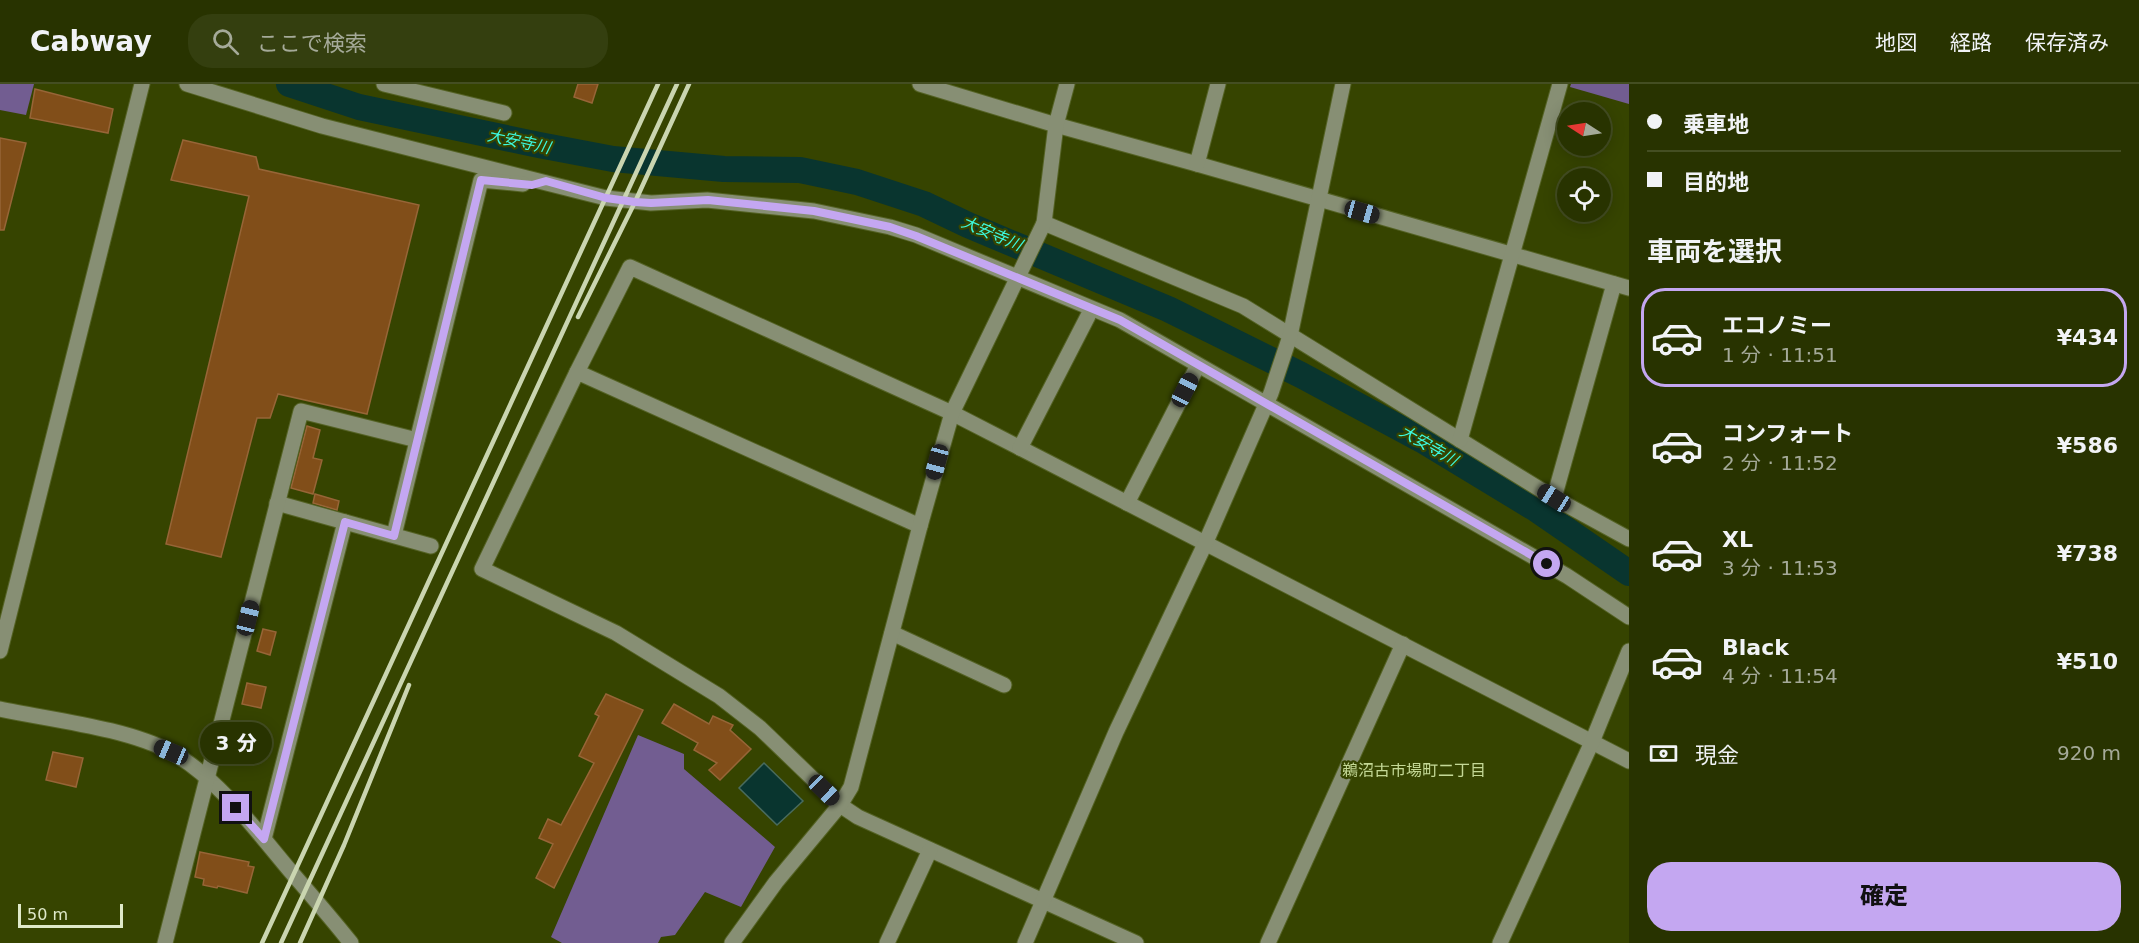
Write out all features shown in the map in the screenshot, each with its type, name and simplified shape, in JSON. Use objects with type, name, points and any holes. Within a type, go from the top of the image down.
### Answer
[{"type":"street","points":[[0,651],[142,84]]},
{"type":"street","points":[[188,84],[322,126],[606,198],[651,203],[708,200],[814,211],[907,233],[1018,276],[1120,320],[1269,398],[1567,576],[1629,617]]},
{"type":"street","points":[[384,84],[504,112]]},
{"type":"street","points":[[920,84],[1622,286],[1554,498]]},
{"type":"street","points":[[732,943],[776,882],[840,805],[851,787],[952,413],[1043,223],[1056,125],[1067,84]]},
{"type":"street","points":[[1197,164],[1218,84]]},
{"type":"street","points":[[1026,943],[1116,732],[1205,544],[1269,398],[1289,340],[1343,84]]},
{"type":"street","points":[[1460,440],[1560,84]]},
{"type":"street","points":[[394,536],[481,180],[532,185],[546,181]]},
{"type":"street","points":[[1043,223],[1243,306],[1289,340],[1554,498],[1629,539]]},
{"type":"street","points":[[1136,943],[858,817],[840,805],[760,728],[718,696],[616,633],[482,569],[630,267],[952,413],[1629,761]]},
{"type":"street","points":[[1020,448],[1088,316]]},
{"type":"street","points":[[1127,503],[1195,371]]},
{"type":"street","points":[[577,372],[920,526]]},
{"type":"street","points":[[165,943],[301,411],[417,440]]},
{"type":"street","points":[[277,503],[431,546]]},
{"type":"street","points":[[264,839],[345,522]]},
{"type":"street","points":[[892,633],[1004,685]]},
{"type":"street","points":[[1268,943],[1403,644]]},
{"type":"street","points":[[1500,943],[1592,742],[1629,651]]},
{"type":"street","points":[[0,710],[130,737],[171,752],[208,777],[264,839],[351,943]]},
{"type":"street","points":[[887,943],[930,850]]},
{"type":"shaded area","points":[[0,84],[34,84],[26,115],[0,110]]},
{"type":"shaded area","points":[[1571,84],[1629,84],[1629,104],[1570,87]]},
{"type":"shaded area","points":[[638,735],[684,754],[684,769],[775,847],[741,907],[705,892],[675,935],[661,937],[658,943],[562,943],[551,937]]},
{"type":"water","points":[[764,763],[803,801],[777,825],[739,788]]},
{"type":"building","points":[[578,84],[598,84],[592,103],[574,97]]},
{"type":"building","points":[[35,89],[113,109],[108,133],[30,118]]},
{"type":"building","points":[[0,138],[26,143],[4,230],[0,230]]},
{"type":"building","points":[[183,140],[256,157],[259,169],[419,205],[367,414],[278,394],[270,418],[257,418],[221,557],[166,544],[249,196],[171,180]]},
{"type":"building","points":[[307,426],[320,430],[313,458],[322,460],[313,494],[291,488]]},
{"type":"building","points":[[315,494],[339,501],[337,510],[313,503]]},
{"type":"building","points":[[263,629],[276,632],[270,655],[257,651]]},
{"type":"building","points":[[247,683],[266,687],[261,708],[242,704]]},
{"type":"building","points":[[606,694],[643,710],[554,888],[536,878],[553,844],[539,838],[548,819],[561,825],[594,763],[579,756],[599,716],[595,714]]},
{"type":"building","points":[[674,704],[709,724],[713,716],[733,725],[730,730],[751,749],[720,780],[709,770],[717,763],[694,750],[698,743],[662,723]]},
{"type":"building","points":[[236,724],[266,731],[261,751],[232,744]]},
{"type":"building","points":[[53,752],[83,758],[76,787],[46,780]]},
{"type":"building","points":[[200,852],[249,862],[248,866],[254,867],[247,893],[203,885],[204,879],[195,877]]},
{"type":"waterway","name":"大安寺川","points":[[289,84],[359,107],[613,159],[724,169],[800,170],[857,182],[924,204],[968,225],[1168,309],[1301,375],[1422,440],[1536,509],[1629,573]]},
{"type":"railway","points":[[262,943],[658,84]]},
{"type":"railway","points":[[281,943],[677,84]]},
{"type":"railway","points":[[578,317],[635,202],[689,84]]},
{"type":"railway","points":[[300,943],[344,845],[409,685]]},
{"type":"district","name":"鵜沼古市場町二丁目","points":[[1414,770]]},
{"type":"route","points":[[236,808],[264,839],[345,522],[394,536],[481,180],[532,185],[546,181],[606,198],[635,202],[708,200],[814,211],[890,227],[916,236],[1018,276],[1120,320],[1547,564]]}]
